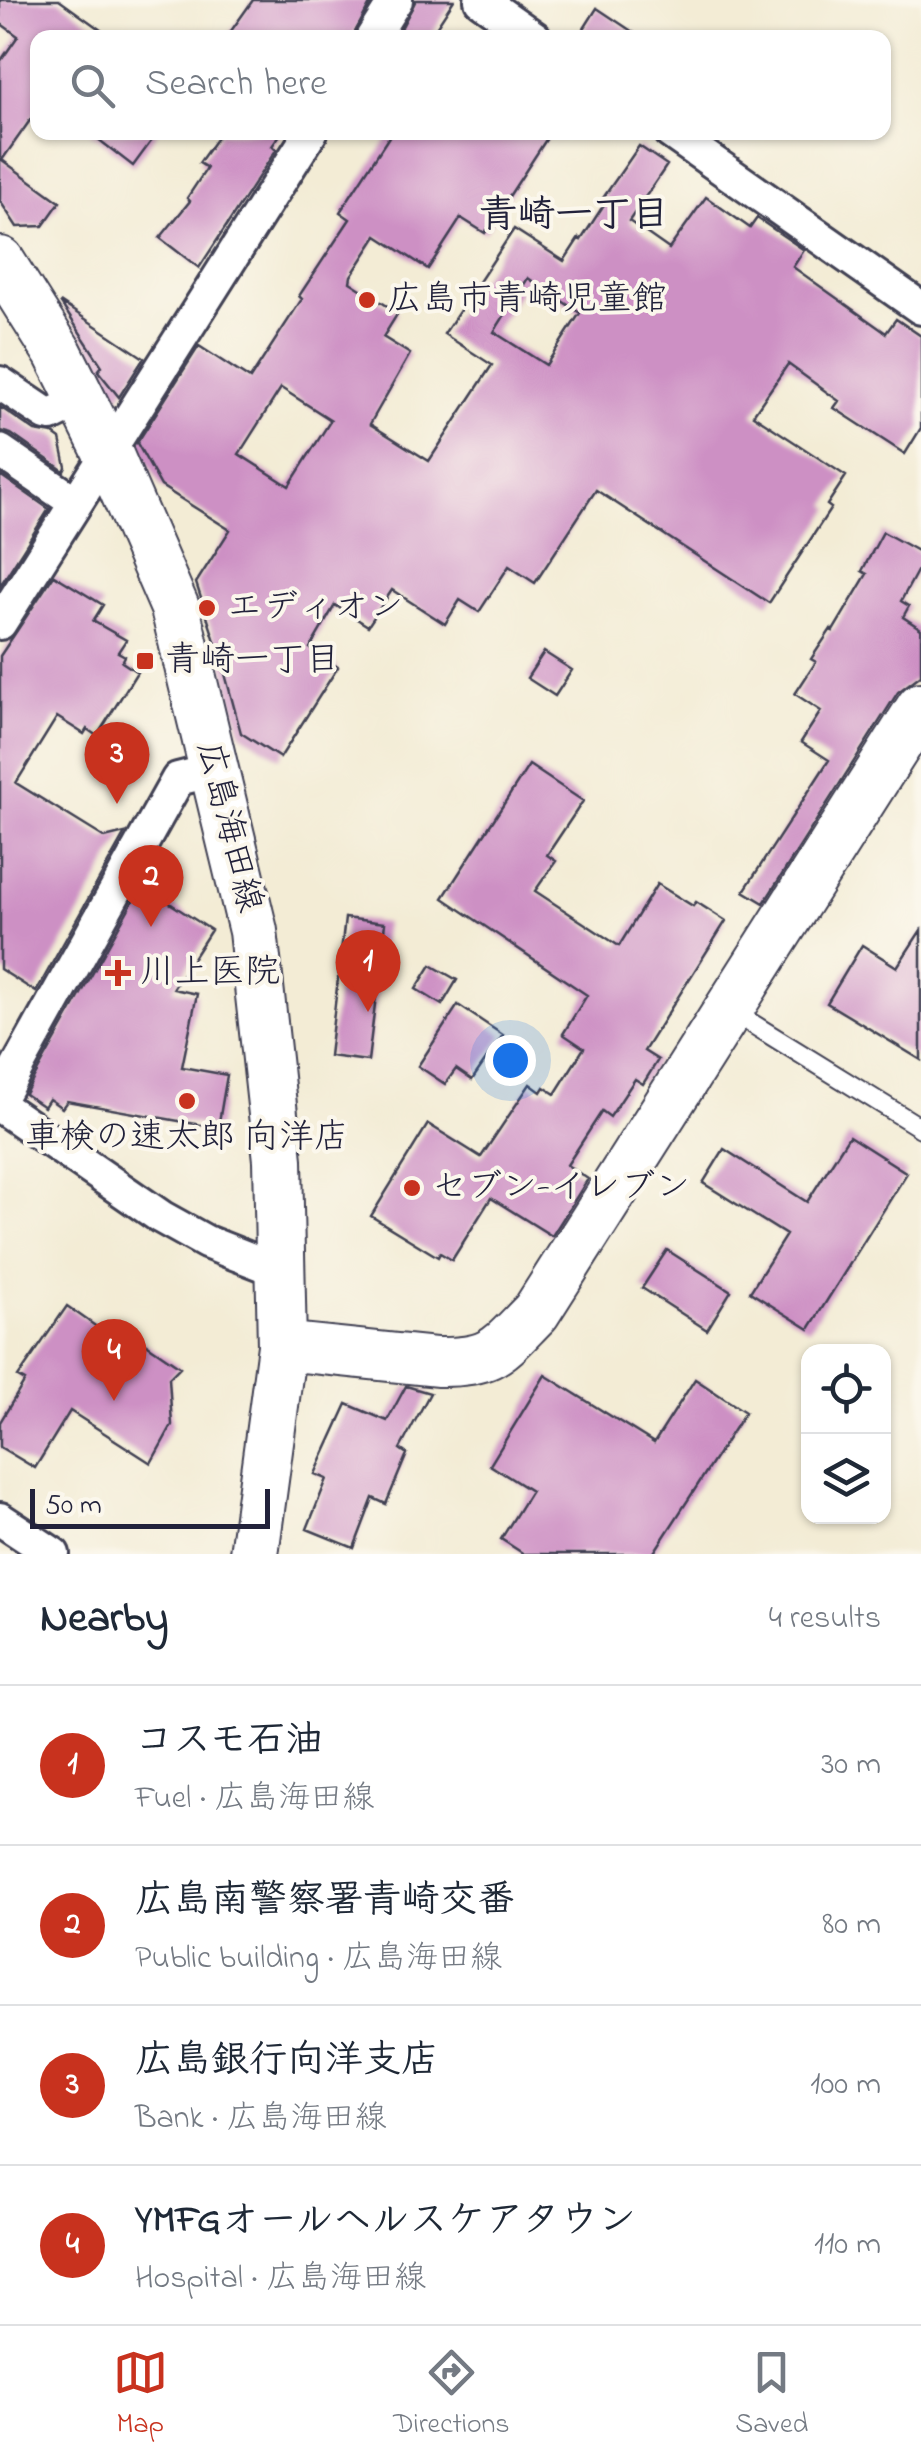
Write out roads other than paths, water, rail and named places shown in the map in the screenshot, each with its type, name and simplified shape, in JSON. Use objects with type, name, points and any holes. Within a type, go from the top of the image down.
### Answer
[{"type":"main road","name":"広島海田線","points":[[0,262],[58,352],[107,451],[175,608],[254,930],[278,1160],[282,1346],[254,1554]]},
{"type":"main road","points":[[282,1346],[437,1362],[492,1357],[536,1312],[921,707]]},
{"type":"street","points":[[377,30],[396,0]]},
{"type":"street","points":[[482,0],[524,30]]},
{"type":"street","points":[[0,624],[306,140]]},
{"type":"street","points":[[681,140],[921,308]]},
{"type":"street","points":[[0,383],[46,414],[82,400]]},
{"type":"street","points":[[0,451],[76,503]]},
{"type":"street","points":[[214,770],[178,779],[0,1102],[161,1217],[206,1242],[280,1272]]},
{"type":"street","points":[[0,1519],[53,1554]]},
{"type":"lane","points":[[729,1010],[921,1128]]},
{"type":"place","name":"広島市青崎児童館","points":[[367,300]]},
{"type":"place","name":"エディオン","points":[[207,608]]},
{"type":"place","name":"青崎一丁目","points":[[145,661]]},
{"type":"place","name":"広島銀行向洋支店","points":[[117,804]]},
{"type":"place","name":"広島南警察署青崎交番","points":[[151,927]]},
{"type":"place","name":"川上医院","points":[[118,973]]},
{"type":"place","name":"コスモ石油","points":[[368,1012]]},
{"type":"place","name":"車検の速太郎 向洋店","points":[[187,1101]]},
{"type":"place","name":"セブン-イレブン","points":[[412,1188]]},
{"type":"place","name":"YMFGオールヘルスケアタウン","points":[[114,1401]]},
{"type":"district","name":"青崎一丁目","points":[[574,217]]}]
